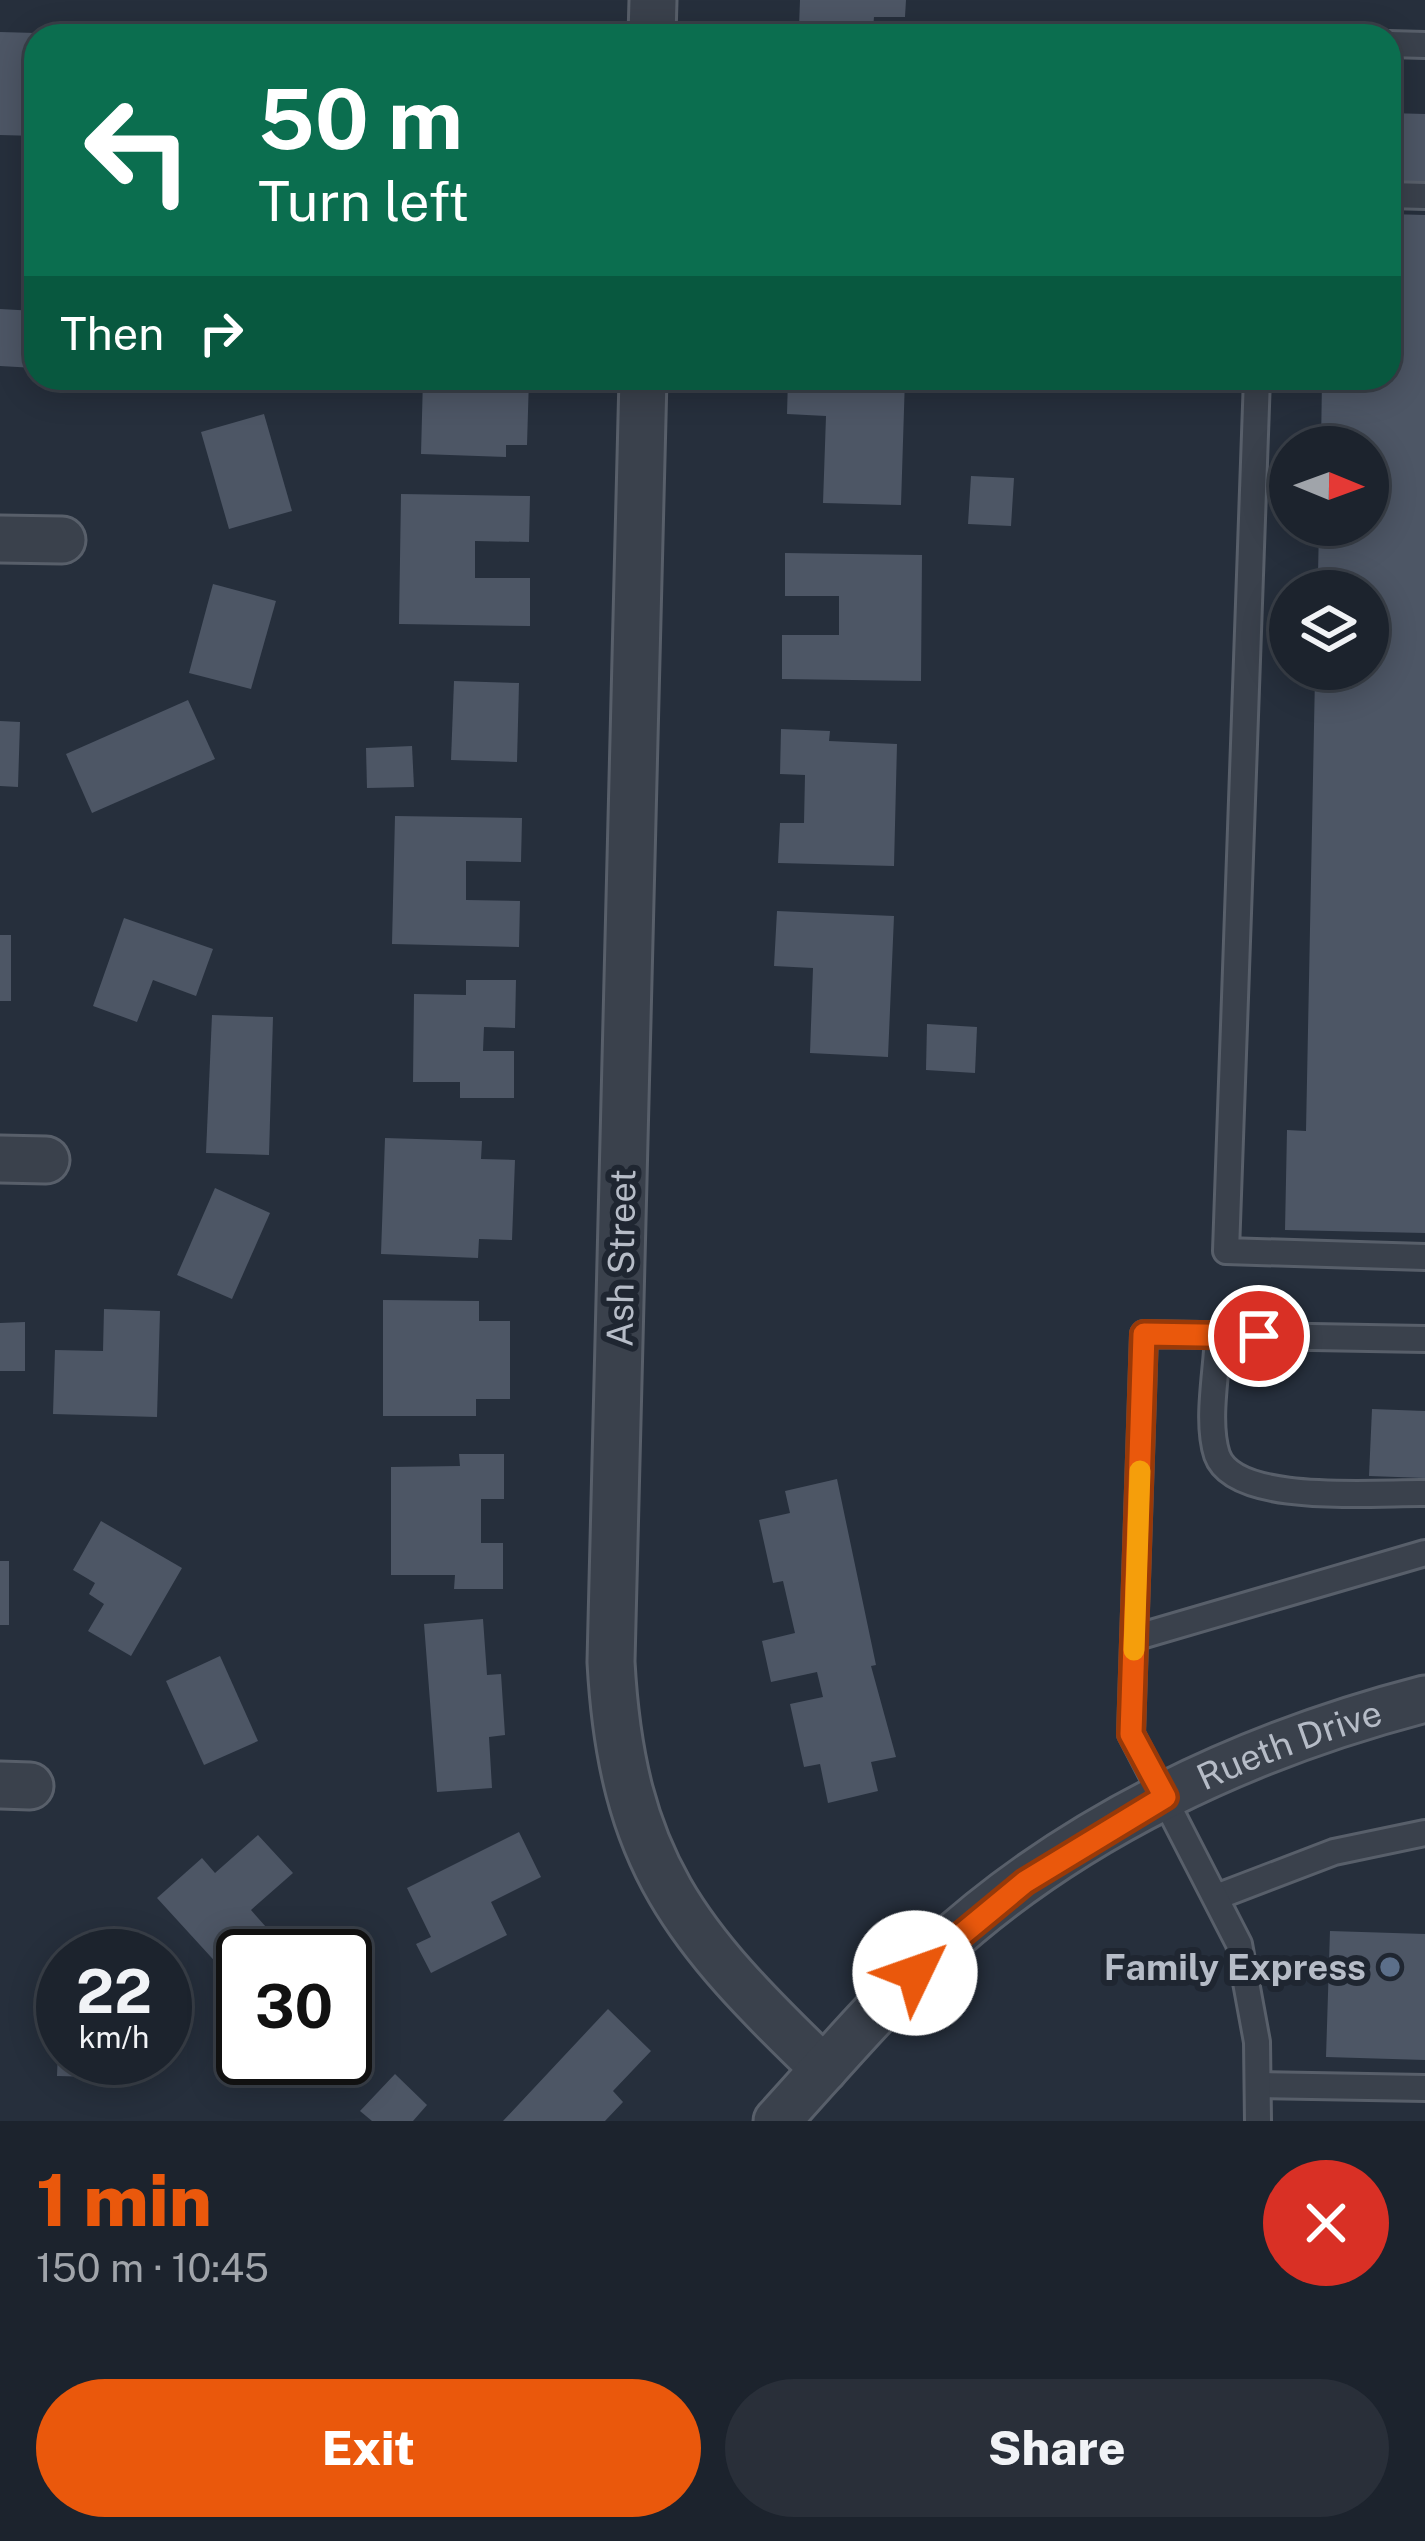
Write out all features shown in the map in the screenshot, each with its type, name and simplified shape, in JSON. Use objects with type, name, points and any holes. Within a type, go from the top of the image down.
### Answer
[{"type":"street","name":"Ash Street","points":[[643,390],[611,1662],[614,1718],[624,1779],[642,1834],[693,1932],[730,1979],[824,2069]]},
{"type":"street","points":[[0,538],[62,540]]},
{"type":"street","points":[[0,1159],[46,1160]]},
{"type":"street","name":"Rueth Drive","points":[[777,2121],[936,1952],[1069,1852],[1165,1797],[1290,1741],[1425,1699]]},
{"type":"lane","points":[[1257,390],[1226,1251],[1425,1257]]},
{"type":"lane","points":[[1258,2121],[1251,1989],[1219,1896],[1131,1734],[1144,1334],[1425,1340]]},
{"type":"lane","points":[[1218,1335],[1216,1449],[1237,1480],[1266,1489],[1425,1493]]},
{"type":"lane","points":[[1134,1638],[1425,1553]]},
{"type":"lane","points":[[1219,1896],[1334,1852],[1425,1834]]},
{"type":"lane","points":[[1259,2085],[1425,2088]]},
{"type":"building","points":[[800,0],[906,0],[905,17],[874,17],[873,24],[799,24]]},
{"type":"building","points":[[0,32],[24,33],[24,136],[0,135]]},
{"type":"building","points":[[1401,113],[1425,114],[1425,184],[1401,183]]},
{"type":"building","points":[[1401,214],[1425,215],[1425,1233],[1285,1230],[1287,1130],[1306,1131],[1315,690],[1389,690],[1389,570],[1318,570],[1319,546],[1389,546],[1389,426],[1321,426],[1322,390],[1401,390]]},
{"type":"building","points":[[0,309],[24,310],[24,367],[0,366]]},
{"type":"building","points":[[423,390],[529,390],[527,445],[506,445],[506,457],[421,454]]},
{"type":"building","points":[[788,390],[905,390],[901,505],[823,503],[826,416],[787,414]]},
{"type":"building","points":[[264,414],[292,511],[229,529],[201,432]]},
{"type":"building","points":[[971,476],[1014,478],[1011,526],[968,524]]},
{"type":"building","points":[[401,494],[530,496],[529,542],[475,541],[475,578],[530,578],[530,626],[399,624]]},
{"type":"building","points":[[785,553],[922,555],[921,681],[782,679],[782,635],[839,635],[839,596],[785,596]]},
{"type":"building","points":[[213,584],[276,601],[251,689],[189,673]]},
{"type":"building","points":[[454,681],[519,683],[517,762],[451,760]]},
{"type":"building","points":[[188,700],[215,759],[92,813],[66,754]]},
{"type":"building","points":[[0,721],[20,722],[18,787],[0,786]]},
{"type":"building","points":[[781,729],[830,731],[829,741],[897,744],[894,866],[778,863],[780,823],[804,823],[805,775],[780,774]]},
{"type":"building","points":[[412,746],[414,787],[367,788],[366,748]]},
{"type":"building","points":[[395,816],[522,818],[521,862],[466,861],[466,900],[520,901],[519,947],[392,944]]},
{"type":"building","points":[[777,911],[894,916],[888,1057],[810,1053],[813,968],[774,966]]},
{"type":"building","points":[[124,918],[213,949],[196,996],[153,980],[137,1022],[93,1006]]},
{"type":"building","points":[[0,935],[11,935],[11,1001],[0,1001]]},
{"type":"building","points":[[466,980],[516,980],[515,1028],[484,1027],[483,1051],[514,1051],[514,1098],[460,1098],[460,1082],[413,1082],[414,994],[466,995]]},
{"type":"building","points":[[212,1015],[273,1017],[269,1155],[206,1153]]},
{"type":"building","points":[[927,1024],[977,1027],[975,1073],[926,1070]]},
{"type":"building","points":[[385,1138],[482,1141],[481,1159],[515,1160],[512,1240],[479,1239],[478,1258],[381,1254]]},
{"type":"building","points":[[215,1188],[270,1213],[232,1299],[177,1275]]},
{"type":"building","points":[[383,1300],[479,1301],[479,1321],[510,1321],[510,1399],[476,1399],[476,1416],[383,1416]]},
{"type":"building","points":[[104,1309],[160,1311],[157,1417],[53,1414],[55,1350],[103,1351]]},
{"type":"building","points":[[25,1322],[25,1371],[0,1371],[0,1323]]},
{"type":"building","points":[[1372,1409],[1425,1411],[1425,1478],[1369,1476]]},
{"type":"building","points":[[459,1454],[504,1454],[504,1499],[481,1499],[481,1543],[503,1543],[503,1589],[454,1589],[455,1575],[391,1575],[391,1467],[460,1466]]},
{"type":"building","points":[[837,1479],[876,1665],[871,1666],[896,1757],[871,1762],[878,1791],[828,1803],[820,1764],[804,1767],[790,1704],[823,1697],[817,1672],[771,1682],[762,1641],[795,1633],[783,1581],[773,1583],[759,1520],[790,1513],[785,1491]]},
{"type":"building","points":[[101,1521],[182,1568],[131,1656],[88,1631],[104,1604],[89,1594],[95,1583],[73,1570]]},
{"type":"building","points":[[0,1561],[9,1561],[9,1625],[0,1625]]},
{"type":"building","points":[[483,1619],[487,1675],[501,1674],[505,1735],[489,1737],[492,1788],[437,1792],[424,1624]]},
{"type":"building","points":[[220,1656],[258,1741],[204,1765],[166,1681]]},
{"type":"building","points":[[519,1832],[541,1877],[491,1902],[507,1935],[431,1973],[416,1944],[431,1937],[407,1888]]},
{"type":"building","points":[[258,1835],[293,1873],[251,1910],[264,1929],[216,1929],[216,1963],[192,1936],[192,1929],[185,1929],[157,1898],[202,1858],[215,1873]]},
{"type":"building","points":[[1330,1931],[1425,1934],[1425,2060],[1326,2057]]},
{"type":"building","points":[[608,2009],[651,2051],[613,2091],[623,2102],[605,2121],[503,2121]]},
{"type":"building","points":[[395,2074],[427,2105],[413,2121],[372,2121],[360,2111]]},
{"type":"slow traffic","points":[[1134,1650],[1140,1471]]},
{"type":"place","name":"Family Express","points":[[1390,1967]]},
{"type":"route","points":[[915,1973],[1025,1882],[1165,1797],[1131,1734],[1144,1334],[1259,1336]]}]
